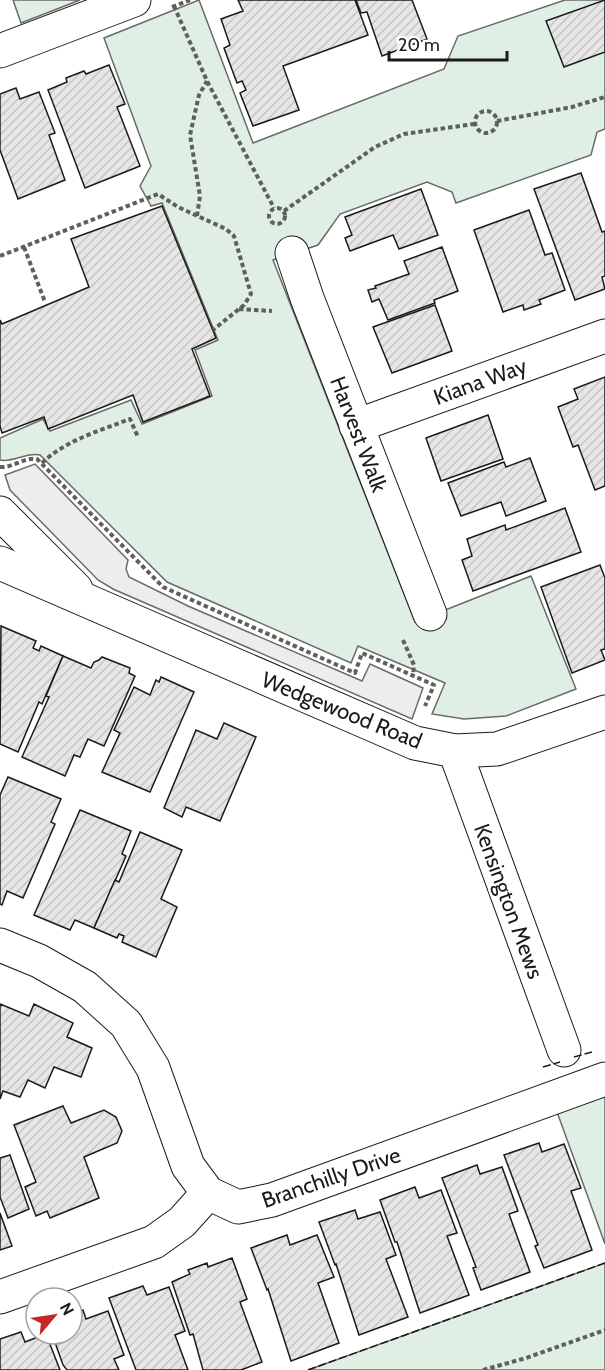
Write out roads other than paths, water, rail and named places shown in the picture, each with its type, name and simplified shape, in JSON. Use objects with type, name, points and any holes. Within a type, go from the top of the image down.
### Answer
[{"type":"street","points":[[0,51],[134,0]]},
{"type":"street","name":"Harvest Walk","points":[[292,253],[307,298],[430,614]]},
{"type":"street","name":"Kiana Way","points":[[356,426],[605,336]]},
{"type":"street","name":"Wedgewood Road","points":[[0,513],[88,601]]},
{"type":"street","name":"Wedgewood Road","points":[[0,563],[415,743],[455,751],[497,749],[605,712]]},
{"type":"street","name":"Kensington Mews","points":[[455,751],[564,1050]]},
{"type":"street","name":"Branchilly Drive","points":[[0,945],[39,961],[86,987],[126,1024],[153,1068],[188,1166],[208,1193],[238,1207],[272,1200],[605,1079]]},
{"type":"street","points":[[0,1298],[154,1242],[182,1222],[208,1193]]}]
